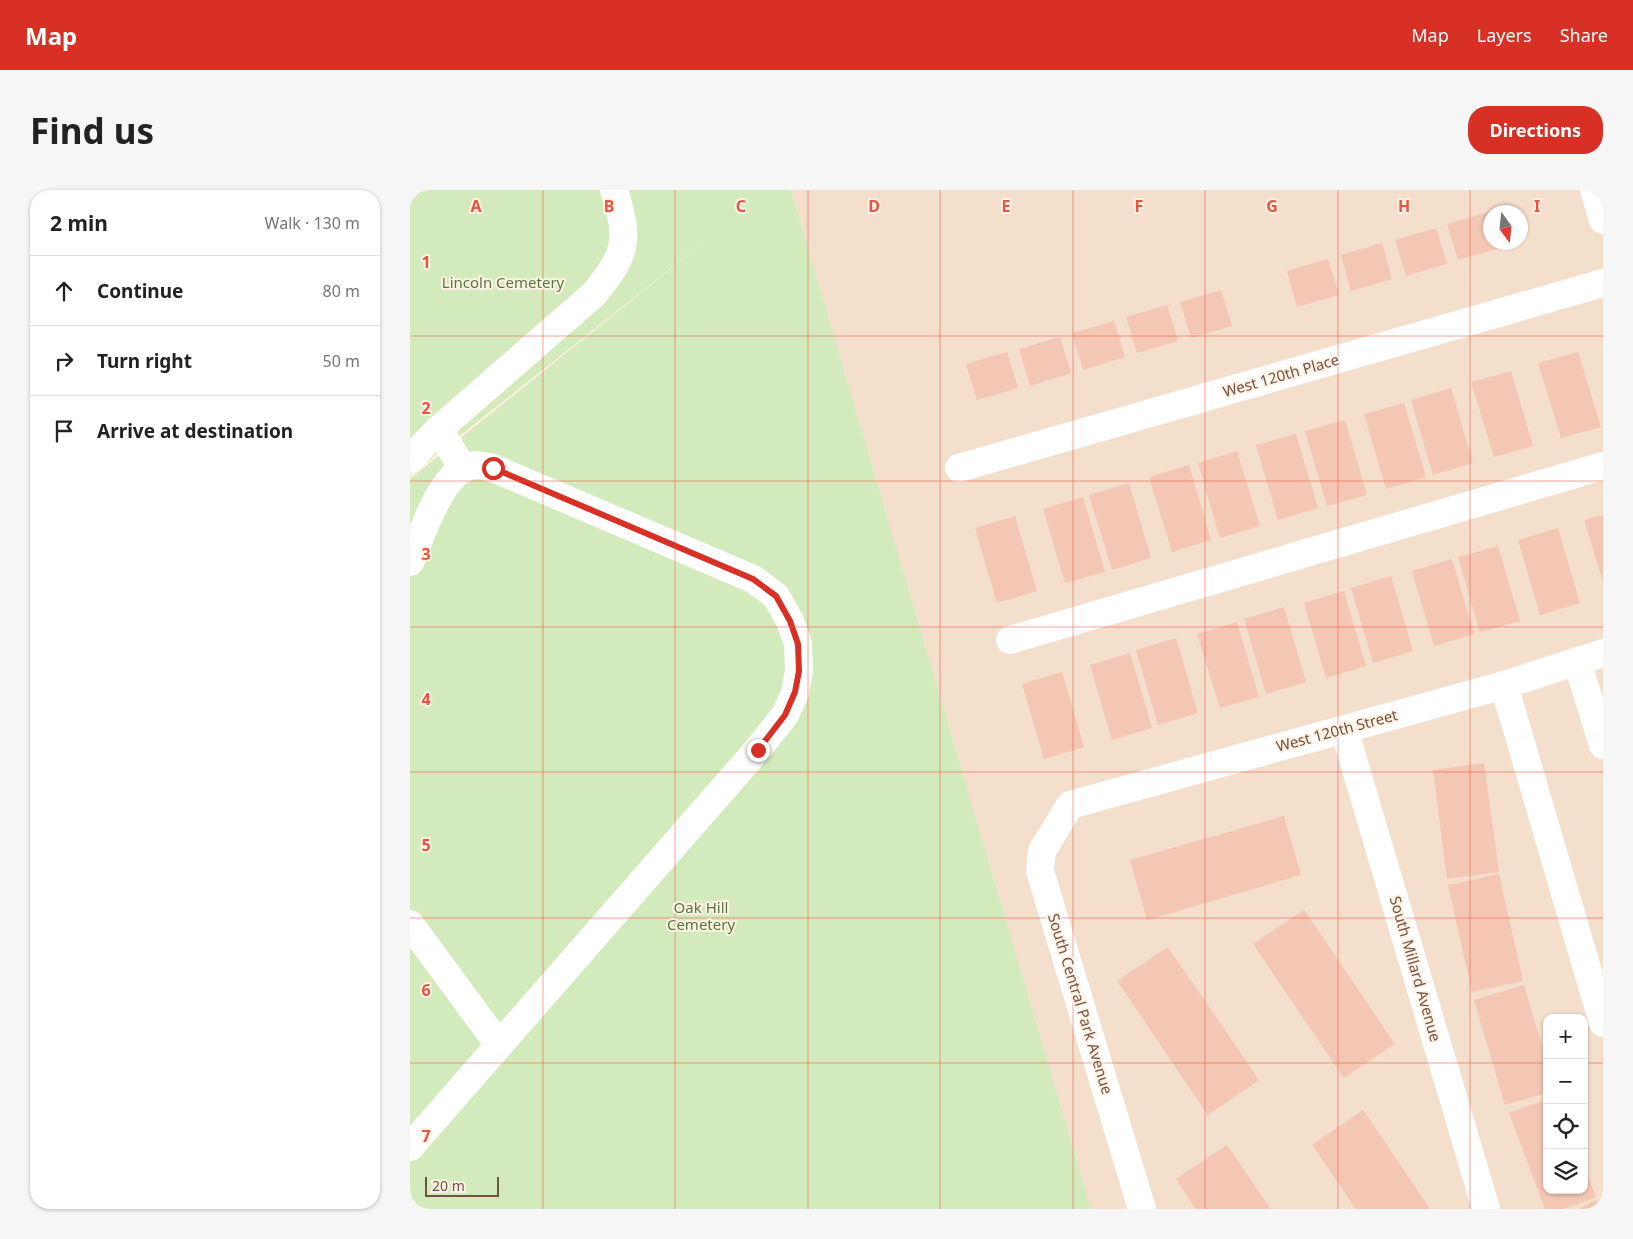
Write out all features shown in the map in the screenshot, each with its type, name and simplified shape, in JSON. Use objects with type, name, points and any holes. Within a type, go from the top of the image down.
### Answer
[{"type":"street","points":[[410,459],[439,429],[594,294],[612,271],[624,248],[624,222],[614,190]]},
{"type":"street","points":[[1594,190],[1603,220]]},
{"type":"street","name":"West 120th Place","points":[[959,468],[1603,282]]},
{"type":"street","points":[[439,429],[462,469]]},
{"type":"street","points":[[410,562],[438,498],[453,478],[462,469],[477,464],[493,468],[753,579],[776,596],[790,621],[798,644],[799,671],[795,692],[785,715],[758,750],[410,1147]]},
{"type":"street","points":[[1010,640],[1603,466]]},
{"type":"street","name":"West 120th Street","points":[[1070,804],[1504,685],[1603,653]]},
{"type":"street","points":[[1577,661],[1601,731]]},
{"type":"street","points":[[1504,685],[1603,1024]]},
{"type":"street","name":"South Millard Avenue","points":[[1344,729],[1486,1209]]},
{"type":"street","name":"South Central Park Avenue","points":[[1070,804],[1042,851],[1040,871],[1142,1209]]},
{"type":"street","points":[[410,924],[499,1045]]},
{"type":"shaded area","points":[[791,190],[1603,190],[1603,1209],[1091,1209]]},
{"type":"green space","name":"Oak Hill Cemetery","points":[[410,190],[791,190],[1091,1209],[410,1209],[410,479],[710,237],[410,475]]},
{"type":"building","points":[[1483,214],[1483,250],[1493,250],[1458,260],[1447,224]]},
{"type":"building","points":[[1436,228],[1447,264],[1406,276],[1395,240]]},
{"type":"building","points":[[1382,243],[1392,279],[1351,291],[1341,255]]},
{"type":"building","points":[[1328,259],[1339,295],[1297,307],[1287,271]]},
{"type":"building","points":[[1221,290],[1232,326],[1191,338],[1180,302]]},
{"type":"building","points":[[1167,305],[1178,341],[1137,353],[1126,317]]},
{"type":"building","points":[[1114,321],[1125,357],[1083,370],[1072,333]]},
{"type":"building","points":[[1060,337],[1071,373],[1030,386],[1019,349]]},
{"type":"building","points":[[1007,352],[1018,388],[977,400],[966,364]]},
{"type":"building","points":[[1578,352],[1601,427],[1561,438],[1538,363]]},
{"type":"building","points":[[1511,371],[1533,446],[1494,457],[1471,382]]},
{"type":"building","points":[[1451,388],[1473,463],[1433,475],[1411,400]]},
{"type":"building","points":[[1404,403],[1426,477],[1386,489],[1364,414]]},
{"type":"building","points":[[1345,420],[1367,495],[1327,506],[1305,431]]},
{"type":"building","points":[[1296,434],[1318,508],[1278,520],[1256,445]]},
{"type":"building","points":[[1237,451],[1260,526],[1220,538],[1198,463]]},
{"type":"building","points":[[1189,465],[1211,540],[1172,552],[1149,477]]},
{"type":"building","points":[[1129,483],[1151,558],[1112,570],[1089,495]]},
{"type":"building","points":[[1083,497],[1105,572],[1065,583],[1043,509]]},
{"type":"building","points":[[1603,515],[1603,582],[1584,520]]},
{"type":"building","points":[[1015,516],[1037,591],[997,603],[975,528]]},
{"type":"building","points":[[1558,528],[1580,603],[1540,615],[1518,540]]},
{"type":"building","points":[[1498,546],[1520,621],[1480,632],[1458,557]]},
{"type":"building","points":[[1452,559],[1474,634],[1434,646],[1412,571]]},
{"type":"building","points":[[1391,576],[1413,651],[1373,663],[1351,588]]},
{"type":"building","points":[[1344,591],[1366,666],[1326,678],[1304,603]]},
{"type":"building","points":[[1284,607],[1306,682],[1266,694],[1244,619]]},
{"type":"building","points":[[1237,622],[1259,697],[1220,708],[1197,634]]},
{"type":"building","points":[[1176,638],[1198,713],[1158,725],[1136,650]]},
{"type":"building","points":[[1130,653],[1152,728],[1112,740],[1090,665]]},
{"type":"building","points":[[1062,672],[1084,747],[1044,759],[1022,684]]},
{"type":"building","points":[[1484,763],[1499,872],[1447,879],[1433,770]]},
{"type":"building","points":[[1284,816],[1301,875],[1147,920],[1130,860]]},
{"type":"building","points":[[1499,874],[1523,981],[1472,992],[1448,885]]},
{"type":"building","points":[[1304,910],[1395,1044],[1344,1078],[1253,944]]},
{"type":"building","points":[[1168,947],[1259,1080],[1208,1115],[1117,981]]},
{"type":"building","points":[[1524,985],[1543,1049],[1543,1094],[1505,1105],[1474,1000]]},
{"type":"building","points":[[1543,1100],[1543,1194],[1588,1194],[1588,1176],[1596,1197],[1564,1209],[1545,1209],[1509,1113]]},
{"type":"building","points":[[1363,1110],[1430,1209],[1356,1209],[1312,1145]]},
{"type":"building","points":[[1227,1145],[1271,1209],[1196,1209],[1176,1179]]},
{"type":"building","points":[[1596,1200],[1600,1209],[1578,1209]]},
{"type":"route","points":[[493,468],[753,579],[776,596],[790,621],[798,644],[799,671],[795,692],[785,715],[758,750]]},
{"type":"park label","name":"Lincoln Cemetery","points":[[503,283]]}]
